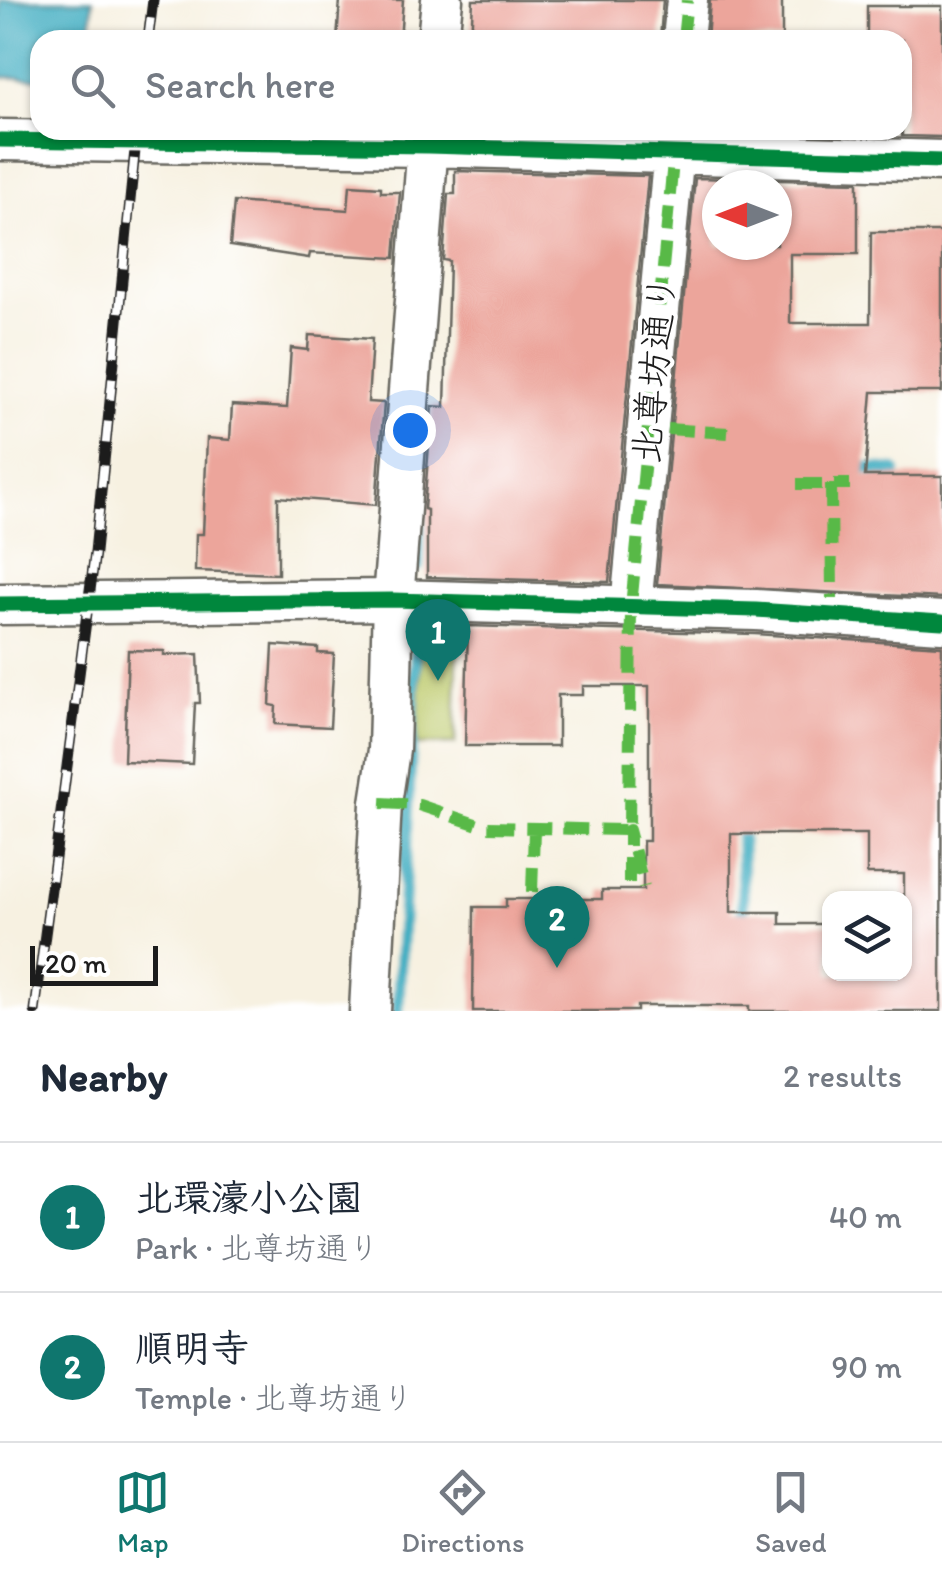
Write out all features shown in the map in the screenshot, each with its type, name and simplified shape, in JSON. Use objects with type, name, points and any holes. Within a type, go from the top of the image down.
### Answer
[{"type":"street","points":[[439,30],[442,0]]},
{"type":"street","points":[[685,30],[687,0]]},
{"type":"street","points":[[0,140],[30,140]]},
{"type":"street","points":[[370,1011],[381,803],[389,750],[393,600],[429,140]]},
{"type":"street","points":[[552,140],[675,142],[942,161]]},
{"type":"street","name":"北尊坊通り","points":[[631,608],[675,142]]},
{"type":"street","points":[[0,604],[393,600],[756,610],[942,622]]},
{"type":"green space","points":[[423,619],[458,619],[455,744],[417,745]]},
{"type":"water","points":[[0,0],[93,0],[91,30],[30,30],[30,78],[0,77]]},
{"type":"building","points":[[340,0],[403,0],[401,30],[338,30]]},
{"type":"building","points":[[473,0],[663,0],[661,30],[472,30]]},
{"type":"building","points":[[710,0],[782,0],[782,30],[708,30]]},
{"type":"building","points":[[867,6],[942,6],[942,137],[912,136],[912,30],[867,30]]},
{"type":"building","points":[[455,171],[648,176],[609,582],[427,577],[424,509],[432,406],[445,407],[449,261],[443,260],[448,194],[455,194]]},
{"type":"building","points":[[695,178],[702,178],[702,260],[790,260],[790,323],[870,323],[871,232],[942,232],[942,392],[872,392],[865,476],[942,476],[942,598],[657,584]]},
{"type":"building","points":[[792,180],[858,182],[858,254],[792,254]]},
{"type":"building","points":[[350,185],[400,192],[395,258],[310,253],[309,258],[230,246],[234,202],[348,210]]},
{"type":"building","points":[[309,335],[372,339],[368,402],[384,403],[376,505],[278,497],[278,574],[195,571],[196,534],[203,534],[207,438],[230,440],[232,405],[287,408],[291,348],[308,350]]},
{"type":"building","points":[[468,626],[755,634],[942,646],[941,1011],[749,1011],[749,1006],[637,1006],[637,1011],[473,1011],[474,907],[506,907],[506,899],[602,899],[602,890],[643,890],[643,841],[649,841],[649,686],[583,686],[583,695],[558,695],[558,746],[465,746]],"holes":[[[731,834],[867,834],[867,874],[904,874],[904,891],[912,891],[912,981],[822,981],[822,924],[780,924],[780,912],[731,912]]]},
{"type":"building","points":[[273,645],[318,648],[318,653],[334,654],[330,727],[275,724],[276,706],[270,705]]},
{"type":"building","points":[[128,650],[198,654],[200,703],[195,703],[192,764],[124,761]]},
{"type":"waterway","points":[[849,467],[895,471],[894,489]]},
{"type":"waterway","points":[[418,566],[420,503]]},
{"type":"waterway","points":[[398,1011],[417,623]]},
{"type":"waterway","points":[[741,818],[743,928]]},
{"type":"railway","points":[[149,30],[153,0]]},
{"type":"railway","points":[[35,1011],[95,552],[136,140]]},
{"type":"marked path","points":[[684,30],[687,0]]},
{"type":"marked path","points":[[381,803],[419,805],[484,827],[629,830],[631,607],[675,140]]},
{"type":"marked path","points":[[668,429],[728,433]]},
{"type":"marked path","points":[[797,484],[850,484]]},
{"type":"marked path","points":[[831,484],[832,599]]},
{"type":"marked path","points":[[532,892],[534,830]]},
{"type":"marked path","points":[[629,883],[629,830],[644,887]]},
{"type":"cycle path","points":[[0,140],[428,146],[942,161]]},
{"type":"cycle path","points":[[0,604],[393,600],[756,610],[942,622]]},
{"type":"place","name":"北環濠小公園","points":[[438,681]]},
{"type":"place","name":"順明寺","points":[[557,968]]}]
